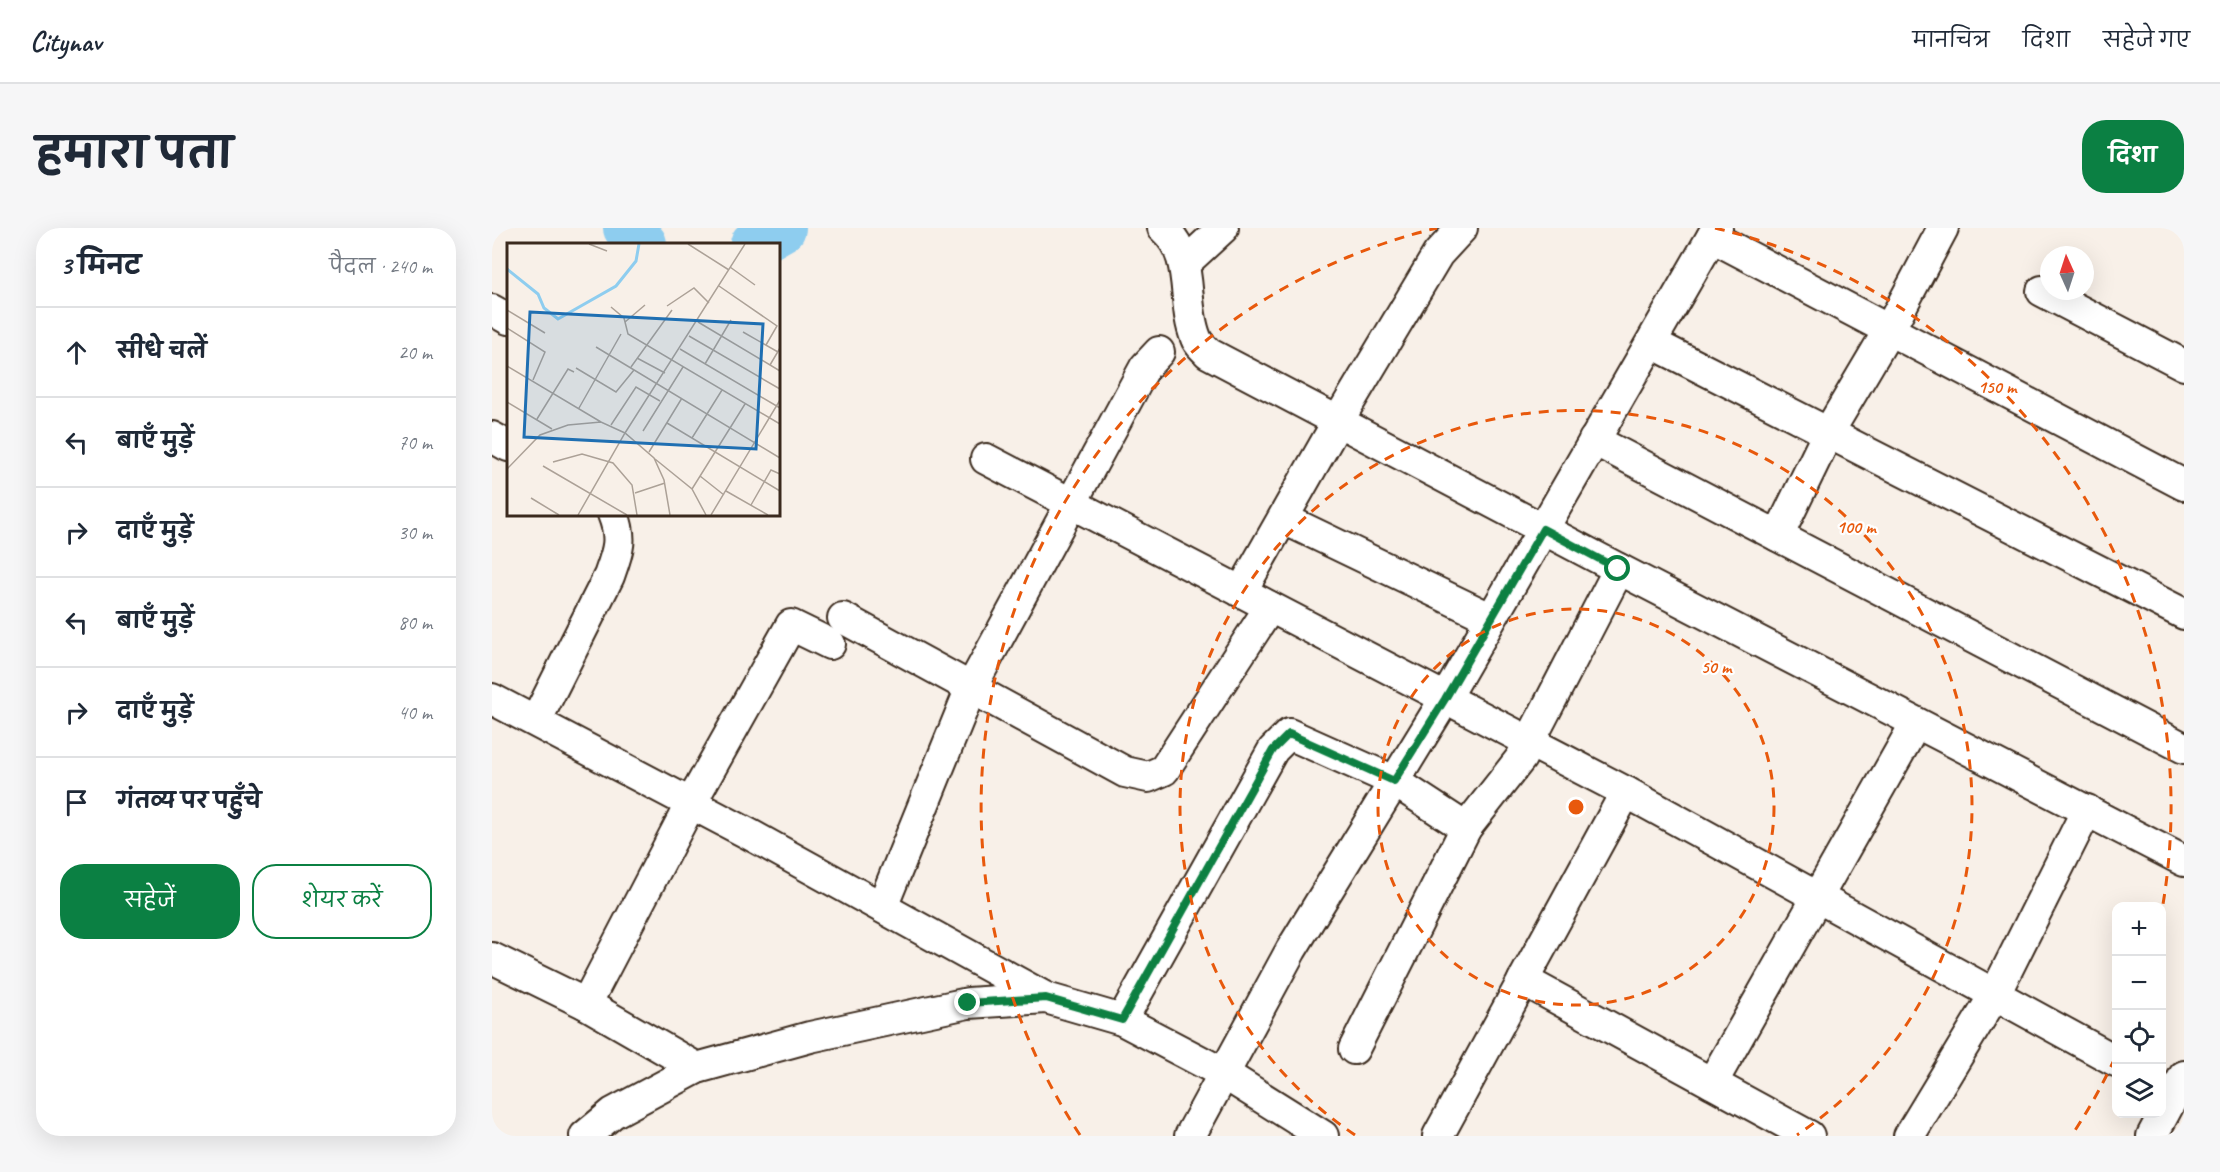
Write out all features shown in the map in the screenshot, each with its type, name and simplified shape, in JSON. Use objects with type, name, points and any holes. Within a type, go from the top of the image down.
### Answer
[{"type":"street","points":[[1163,228],[1173,237],[1184,264],[1193,327],[1197,341],[1208,353],[1618,569],[2184,861]]},
{"type":"street","points":[[1184,264],[1223,228]]},
{"type":"street","points":[[1241,592],[1338,421],[1438,254],[1462,228]]},
{"type":"street","points":[[1778,536],[1828,433],[1889,330],[1942,228]]},
{"type":"street","points":[[1190,1136],[1291,950],[1445,699],[1715,232],[1889,330],[2184,485]]},
{"type":"street","points":[[2059,300],[2184,365]]},
{"type":"street","points":[[492,310],[507,318]]},
{"type":"street","points":[[1652,343],[2184,614]]},
{"type":"street","points":[[882,907],[971,688],[1145,368],[1160,352]]},
{"type":"street","points":[[492,437],[507,445]]},
{"type":"street","points":[[1594,440],[2184,748]]},
{"type":"street","points":[[986,459],[1626,792],[1816,898],[2112,1058]]},
{"type":"street","points":[[536,721],[609,576],[618,552],[620,534],[614,516]]},
{"type":"street","points":[[1284,519],[1490,618]]},
{"type":"street","points":[[1354,1049],[1466,828],[1521,758],[1618,569]]},
{"type":"street","points":[[585,1004],[691,803],[791,624],[836,631],[971,688],[1125,772],[1148,777],[1164,770],[1270,607]]},
{"type":"street","points":[[492,699],[691,803],[1046,998],[1122,1020],[1223,1073],[1323,1136]]},
{"type":"street","points":[[1712,1083],[1916,723]]},
{"type":"street","points":[[1122,1020],[1273,750],[1289,734],[1394,781],[1466,828]]},
{"type":"street","points":[[1438,1136],[1626,792]]},
{"type":"street","points":[[1910,1136],[1995,994],[2087,810]]},
{"type":"street","points":[[492,958],[585,1004],[697,1068]]},
{"type":"street","points":[[1523,980],[1809,1136]]},
{"type":"street","points":[[585,1136],[613,1113],[697,1068],[810,1037],[957,1006],[1046,998]]},
{"type":"street","points":[[2152,1136],[2176,1088]]},
{"type":"waterway","points":[[627,228],[642,243]]},
{"type":"waterway","points":[[756,243],[782,228]]},
{"type":"route","points":[[968,1003],[1046,998],[1122,1020],[1273,750],[1289,734],[1394,781],[1445,699],[1543,529],[1618,569]]}]
